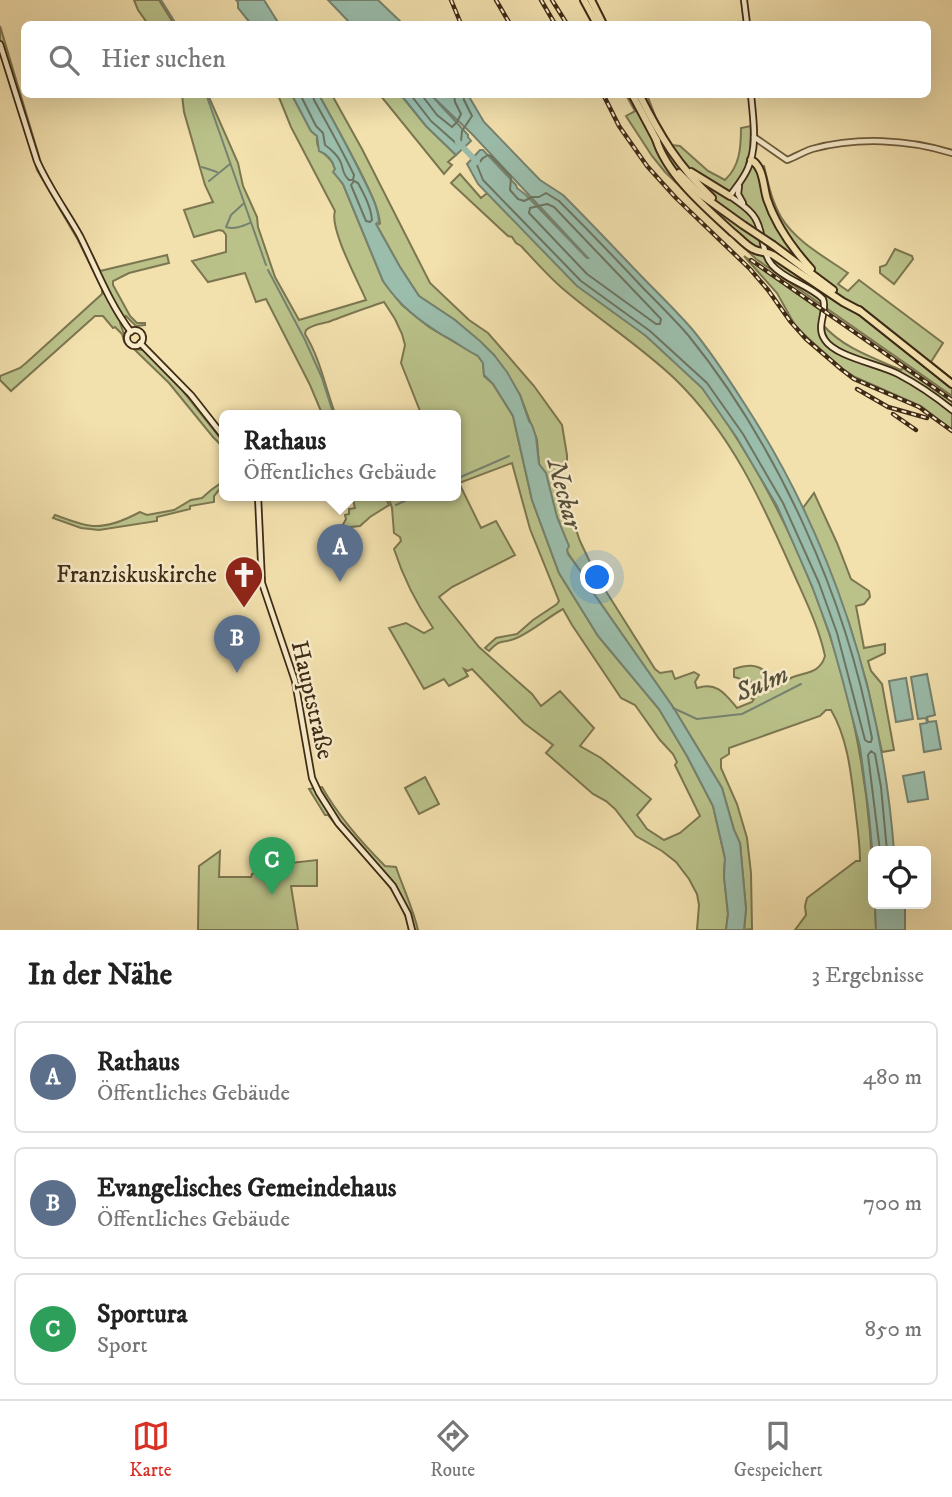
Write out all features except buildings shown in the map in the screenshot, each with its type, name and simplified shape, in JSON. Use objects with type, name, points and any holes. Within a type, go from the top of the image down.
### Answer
[{"type":"highway","points":[[584,0],[595,21]]},
{"type":"highway","points":[[591,0],[602,21]]},
{"type":"highway","points":[[634,98],[656,139],[700,194],[815,276],[952,384]]},
{"type":"highway","points":[[641,98],[677,161],[723,210]]},
{"type":"highway","points":[[656,139],[659,150],[682,183],[749,247],[765,251],[860,311]]},
{"type":"highway","points":[[672,153],[695,175],[730,196]]},
{"type":"highway","points":[[751,160],[759,167],[768,201],[782,232],[815,276]]},
{"type":"main road","points":[[744,0],[747,21]]},
{"type":"main road","points":[[0,44],[37,161],[79,235],[111,300],[131,332]]},
{"type":"main road","points":[[751,98],[753,146],[751,160],[738,188],[738,194],[757,221],[765,251],[773,266],[823,299],[825,303],[821,332],[825,341],[834,349],[898,374],[952,410]]},
{"type":"main road","points":[[754,137],[787,160],[805,151],[881,141],[915,144],[952,153]]},
{"type":"main road","points":[[744,175],[730,196],[745,206]]},
{"type":"main road","points":[[136,330],[141,333],[143,338],[140,344],[130,343],[128,336],[131,332],[136,330]]},
{"type":"main road","points":[[140,344],[191,395],[219,430]]},
{"type":"main road","name":"Hauptstraße","points":[[258,501],[262,583],[295,681],[312,778],[324,803],[338,823],[393,886],[408,914],[412,930]]},
{"type":"green space","points":[[134,0],[159,0],[172,21],[146,21]]},
{"type":"green space","points":[[0,26],[41,163],[100,271],[167,255],[169,263],[129,273],[113,281],[130,316],[137,323],[145,325],[136,326],[126,316],[120,323],[126,339],[124,341],[122,334],[103,316],[95,316],[11,391],[0,380],[0,376],[26,363],[102,294],[102,289],[78,240],[37,170],[0,52]]},
{"type":"green space","points":[[182,98],[209,98],[238,163],[243,186],[257,217],[275,277],[299,320],[366,300],[340,242],[334,219],[335,211],[291,127],[279,98],[294,98],[311,131],[317,136],[319,148],[332,162],[343,184],[383,281],[402,305],[429,327],[478,356],[483,363],[484,376],[493,384],[513,416],[532,500],[559,573],[598,636],[659,709],[713,806],[725,858],[728,914],[726,930],[697,930],[697,894],[676,862],[636,836],[615,809],[593,794],[546,753],[553,745],[524,723],[472,669],[464,669],[468,676],[449,686],[444,679],[424,689],[389,628],[406,623],[424,633],[433,628],[410,590],[394,549],[401,541],[394,533],[390,501],[461,501],[461,487],[481,528],[496,521],[515,555],[452,587],[439,597],[479,647],[532,694],[541,706],[560,691],[594,728],[580,746],[601,758],[651,799],[637,815],[647,829],[664,840],[680,833],[700,816],[675,765],[677,762],[673,754],[635,705],[621,698],[563,609],[520,637],[498,643],[489,651],[485,648],[496,638],[517,634],[559,601],[530,529],[512,463],[461,482],[461,410],[420,410],[401,363],[405,345],[402,334],[384,302],[306,330],[305,334],[319,364],[334,410],[320,410],[266,299],[256,302],[245,273],[208,282],[192,261],[226,252],[226,235],[223,231],[194,237],[184,210],[213,202],[205,185]]},
{"type":"green space","points":[[321,98],[334,98],[430,283],[469,320],[488,333],[534,386],[562,425],[567,463],[560,472],[566,501],[580,541],[597,577],[655,669],[660,673],[672,671],[675,679],[694,672],[699,675],[695,682],[697,688],[716,688],[737,708],[754,699],[744,692],[750,688],[751,682],[734,677],[734,669],[755,666],[767,673],[779,687],[791,678],[816,669],[825,656],[807,603],[743,469],[712,421],[674,378],[562,288],[512,237],[451,183],[460,174],[481,198],[487,193],[704,390],[753,465],[781,516],[805,568],[825,622],[856,732],[871,846],[868,846],[868,909],[875,909],[876,930],[795,930],[806,915],[807,898],[856,861],[860,861],[848,757],[837,721],[831,710],[826,710],[820,716],[729,748],[729,754],[721,759],[721,768],[737,804],[747,838],[752,929],[744,930],[746,909],[740,843],[722,788],[673,707],[594,594],[586,588],[582,573],[565,547],[539,464],[537,440],[520,395],[494,355],[455,320],[419,296],[376,224],[380,223],[371,194]]},
{"type":"green space","points":[[382,98],[403,98],[426,126],[456,155],[448,162],[452,165],[444,174]]},
{"type":"green space","points":[[628,98],[648,98],[671,145],[680,146],[708,171],[725,180],[737,162],[741,128],[751,126],[750,151],[746,164],[752,167],[764,166],[775,205],[787,226],[811,248],[848,273],[838,284],[848,291],[859,280],[943,343],[931,362],[952,379],[952,396],[756,259],[665,172],[626,116],[635,111]]},
{"type":"green space","points":[[895,249],[912,256],[913,259],[894,284],[880,273],[880,267],[886,265]]},
{"type":"green space","points":[[744,256],[823,312],[823,325],[840,340],[870,357],[901,370],[903,368],[952,402],[952,430],[921,406],[855,377],[841,368],[796,327],[777,293]]},
{"type":"green space","points":[[134,349],[143,350],[178,385],[219,437],[219,443],[213,437],[169,383]]},
{"type":"green space","points":[[219,484],[214,502],[190,506],[190,509],[157,517],[157,521],[99,530],[81,528],[53,518],[55,515],[93,526],[105,525],[140,512],[147,515],[174,510],[191,500],[202,498]]},
{"type":"green space","points":[[814,493],[851,579],[869,591],[870,597],[864,604],[856,606],[864,648],[885,644],[885,653],[868,661],[871,671],[882,684],[894,750],[882,752],[867,684],[849,623],[803,508]]},
{"type":"green space","points":[[353,501],[387,501],[389,505],[360,526],[341,528],[349,509],[355,508]]},
{"type":"green space","points":[[425,777],[439,804],[419,814],[405,788]]},
{"type":"green space","points":[[322,787],[367,848],[385,866],[396,867],[418,930],[409,930],[405,914],[387,884],[328,815],[325,815],[309,789]]},
{"type":"green space","points":[[220,851],[219,877],[251,877],[254,873],[253,867],[317,860],[317,886],[291,886],[298,930],[198,930],[199,866]]},
{"type":"water","points":[[236,0],[264,0],[277,21],[249,21],[238,8]]},
{"type":"water","points":[[328,0],[378,0],[400,21],[348,21]]},
{"type":"water","points":[[294,98],[321,98],[371,194],[379,218],[379,224],[376,224],[419,296],[480,341],[507,372],[520,395],[536,437],[539,464],[546,473],[557,517],[569,546],[568,554],[586,579],[586,588],[594,594],[673,707],[722,788],[740,843],[746,909],[744,930],[726,930],[728,914],[725,858],[713,806],[659,709],[598,636],[559,573],[532,500],[513,416],[493,384],[484,375],[483,363],[478,356],[418,318],[396,298],[383,281],[343,184],[333,172],[335,169],[331,161],[319,151],[317,136],[311,131]]},
{"type":"water","points":[[403,98],[434,98],[471,141],[456,155],[426,126]]},
{"type":"water","points":[[434,98],[470,98],[484,122],[540,180],[563,195],[687,323],[732,384],[775,454],[827,561],[847,617],[878,733],[893,846],[872,846],[860,747],[830,635],[777,506],[737,438],[702,388],[646,336],[577,286],[478,184],[467,164],[483,150],[517,188],[588,258],[472,134]]},
{"type":"water","points":[[927,674],[935,715],[927,717],[928,722],[936,721],[941,749],[924,752],[920,724],[927,723],[926,718],[918,719],[911,677]]},
{"type":"water","points":[[906,678],[913,719],[896,722],[889,681]]},
{"type":"water","points":[[924,772],[928,799],[908,802],[903,776]]},
{"type":"water","points":[[875,909],[905,909],[905,930],[876,930]]},
{"type":"waterway","points":[[161,0],[174,21]]},
{"type":"waterway","points":[[207,98],[266,265]]},
{"type":"waterway","name":"Neckar","points":[[458,142],[477,162]]},
{"type":"waterway","points":[[209,181],[230,164]]},
{"type":"waterway","points":[[202,167],[217,172]]},
{"type":"waterway","points":[[243,204],[231,215],[226,227],[235,228],[250,223]]},
{"type":"waterway","points":[[268,270],[305,340],[322,378],[332,410]]},
{"type":"waterway","points":[[461,477],[509,456]]},
{"type":"waterway","points":[[396,505],[404,501]]},
{"type":"waterway","name":"Sulm","points":[[673,708],[697,719],[742,714],[801,684]]},
{"type":"railway","points":[[451,0],[460,21]]},
{"type":"railway","points":[[496,0],[508,21]]},
{"type":"railway","points":[[541,0],[553,21]]},
{"type":"railway","points":[[552,0],[565,21]]},
{"type":"railway","points":[[605,98],[619,126],[647,166],[676,198],[750,269],[806,339],[854,379],[919,407],[952,431]]},
{"type":"railway","points":[[751,260],[952,400]]},
{"type":"railway","points":[[857,389],[888,407],[927,418]]},
{"type":"railway","points":[[893,414],[916,430]]},
{"type":"place","name":"Rathaus","points":[[340,582]]},
{"type":"place","name":"Franziskuskirche","points":[[244,609]]},
{"type":"place","name":"Evangelisches Gemeindehaus","points":[[237,673]]},
{"type":"place","name":"Sportura","points":[[272,895]]}]
